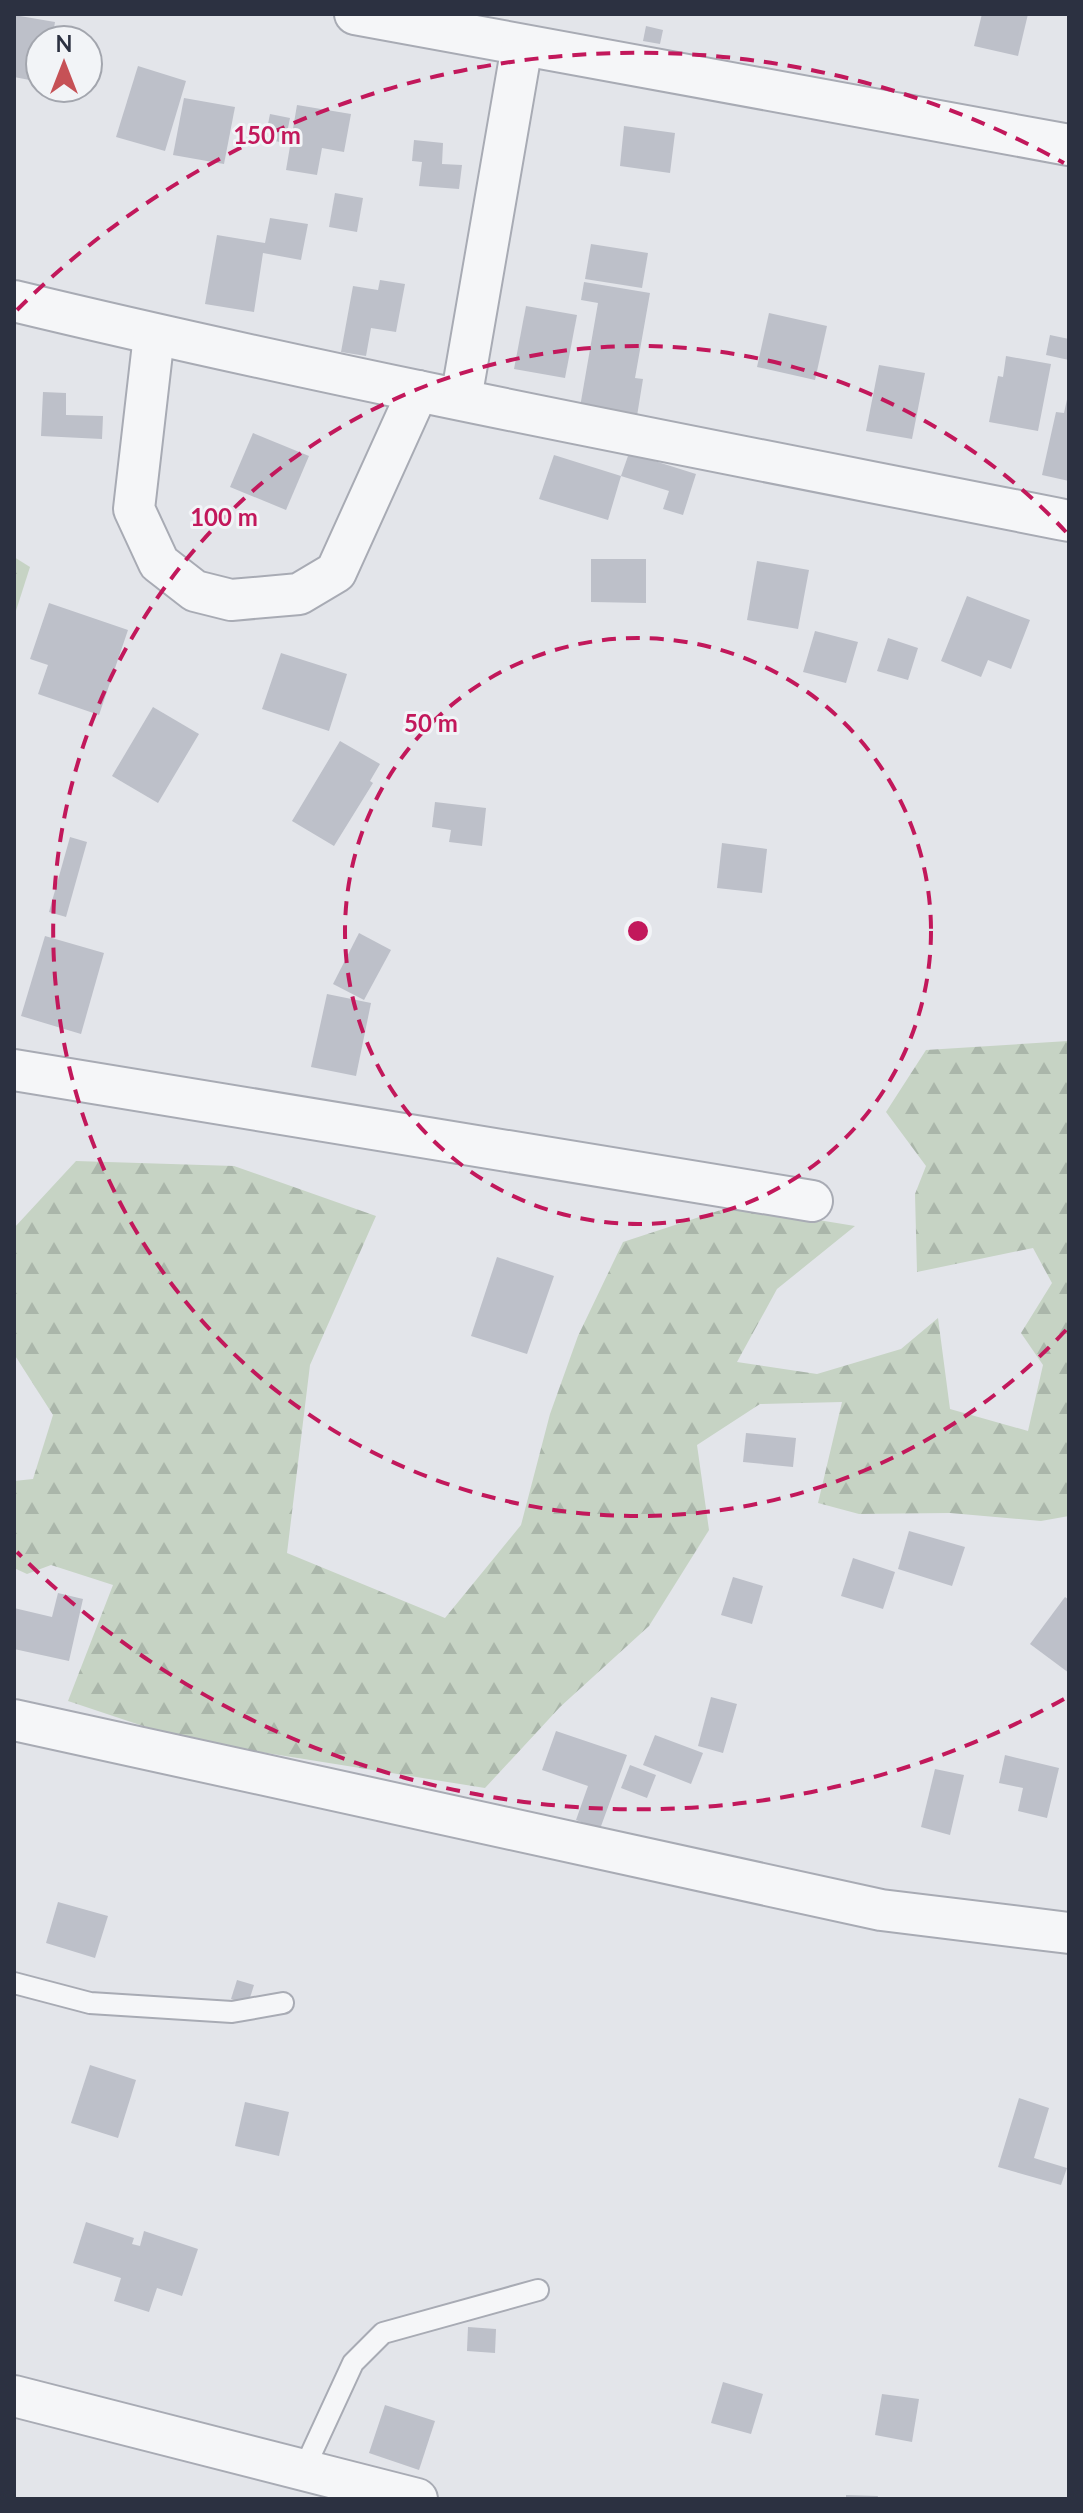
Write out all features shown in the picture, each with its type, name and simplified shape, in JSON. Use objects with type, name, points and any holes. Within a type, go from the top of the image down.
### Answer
[{"type":"street","points":[[355,14],[1069,145]]},
{"type":"street","points":[[461,399],[522,46]]},
{"type":"street","points":[[14,301],[154,335],[418,391],[1069,521]]},
{"type":"street","points":[[154,335],[134,509],[159,563],[195,591],[231,600],[299,594],[336,572],[418,391]]},
{"type":"street","points":[[14,1070],[812,1201]]},
{"type":"street","points":[[14,1720],[881,1910],[1069,1933]]},
{"type":"street","points":[[14,2396],[417,2499]]},
{"type":"lane","points":[[14,1983],[90,2003],[232,2012],[283,2003]]},
{"type":"lane","points":[[304,2469],[353,2363],[383,2333],[538,2290]]},
{"type":"green space","points":[[14,557],[30,567],[14,617]]},
{"type":"green space","points":[[1068,1041],[1069,1516],[1041,1521],[950,1513],[859,1514],[818,1503],[842,1402],[760,1404],[697,1445],[709,1530],[649,1626],[560,1707],[485,1788],[185,1740],[68,1701],[113,1585],[51,1565],[27,1574],[14,1568],[14,1481],[33,1479],[53,1415],[14,1354],[14,1228],[76,1161],[234,1166],[376,1216],[310,1365],[287,1553],[445,1618],[521,1525],[550,1414],[578,1336],[623,1242],[733,1206],[855,1226],[777,1289],[737,1362],[817,1374],[901,1349],[938,1318],[950,1409],[1028,1431],[1043,1365],[1021,1333],[1052,1283],[1033,1248],[917,1272],[915,1194],[926,1166],[886,1112],[926,1050]]},
{"type":"building","points":[[982,14],[1028,14],[1018,56],[974,46]]},
{"type":"building","points":[[14,15],[55,22],[24,24],[24,79],[14,77]]},
{"type":"building","points":[[646,26],[663,30],[660,44],[643,41]]},
{"type":"building","points":[[138,66],[186,81],[165,151],[116,137]]},
{"type":"building","points":[[184,98],[235,107],[224,164],[173,155]]},
{"type":"building","points":[[297,105],[351,114],[344,152],[322,148],[317,175],[286,170]]},
{"type":"building","points":[[270,114],[290,118],[285,143],[265,139]]},
{"type":"building","points":[[624,126],[675,133],[670,173],[620,166]]},
{"type":"building","points":[[414,140],[443,143],[442,164],[462,165],[459,189],[419,186],[422,162],[412,161]]},
{"type":"building","points":[[335,193],[363,198],[357,232],[329,227]]},
{"type":"building","points":[[270,218],[308,224],[301,260],[263,253],[254,312],[205,304],[217,235],[265,243]]},
{"type":"building","points":[[591,244],[648,253],[642,288],[585,279]]},
{"type":"building","points":[[380,280],[405,284],[396,332],[371,328],[366,356],[341,352],[353,286],[378,290]]},
{"type":"building","points":[[584,282],[650,293],[635,378],[643,379],[637,416],[580,407],[598,303],[581,300]]},
{"type":"building","points":[[526,306],[577,315],[565,378],[514,369]]},
{"type":"building","points":[[769,313],[827,326],[815,380],[757,367]]},
{"type":"building","points":[[1050,335],[1069,339],[1069,360],[1046,355]]},
{"type":"building","points":[[1006,356],[1051,364],[1038,431],[989,422],[998,376],[1003,377]]},
{"type":"building","points":[[879,365],[925,373],[912,439],[866,431]]},
{"type":"building","points":[[43,392],[66,393],[66,415],[103,416],[102,439],[41,436]]},
{"type":"building","points":[[1068,395],[1069,481],[1042,475],[1056,412],[1064,413]]},
{"type":"building","points":[[253,433],[309,456],[286,510],[230,487]]},
{"type":"building","points":[[629,453],[696,474],[683,515],[663,509],[669,491],[621,476]]},
{"type":"building","points":[[554,455],[621,476],[608,520],[539,499]]},
{"type":"building","points":[[591,559],[646,559],[646,603],[591,602]]},
{"type":"building","points":[[757,561],[809,570],[798,629],[747,620]]},
{"type":"building","points":[[967,596],[1030,620],[1011,669],[988,660],[981,677],[941,661]]},
{"type":"building","points":[[49,603],[128,630],[99,715],[38,694],[48,665],[30,659]]},
{"type":"building","points":[[815,631],[858,642],[846,683],[803,672]]},
{"type":"building","points":[[888,638],[918,648],[908,680],[877,671]]},
{"type":"building","points":[[281,653],[347,674],[329,731],[262,709]]},
{"type":"building","points":[[153,707],[199,734],[158,803],[112,776]]},
{"type":"building","points":[[340,741],[380,764],[370,781],[373,783],[334,846],[292,821]]},
{"type":"building","points":[[435,802],[486,808],[482,846],[449,842],[451,830],[432,827]]},
{"type":"building","points":[[70,837],[87,842],[66,917],[49,912]]},
{"type":"building","points":[[722,843],[767,849],[762,893],[717,888]]},
{"type":"building","points":[[359,933],[391,950],[364,1000],[333,984]]},
{"type":"building","points":[[45,936],[104,953],[81,1034],[21,1016]]},
{"type":"building","points":[[327,994],[371,1003],[356,1076],[311,1067]]},
{"type":"building","points":[[497,1257],[554,1276],[527,1354],[471,1336]]},
{"type":"building","points":[[746,1433],[796,1438],[793,1467],[743,1462]]},
{"type":"building","points":[[909,1531],[965,1547],[952,1586],[898,1569]]},
{"type":"building","points":[[853,1558],[895,1572],[883,1609],[841,1596]]},
{"type":"building","points":[[733,1577],[763,1586],[752,1624],[721,1615]]},
{"type":"building","points":[[58,1593],[83,1599],[69,1661],[14,1649],[14,1608],[52,1617]]},
{"type":"building","points":[[1065,1597],[1069,1600],[1069,1673],[1030,1644]]},
{"type":"building","points":[[711,1697],[737,1704],[723,1753],[698,1746]]},
{"type":"building","points":[[556,1731],[627,1755],[600,1829],[576,1820],[588,1786],[542,1770]]},
{"type":"building","points":[[655,1735],[703,1753],[691,1784],[643,1765]]},
{"type":"building","points":[[1005,1755],[1059,1768],[1047,1818],[1018,1811],[1023,1788],[999,1783]]},
{"type":"building","points":[[630,1765],[656,1775],[647,1798],[621,1788]]},
{"type":"building","points":[[935,1769],[964,1775],[950,1835],[921,1827]]},
{"type":"building","points":[[58,1902],[108,1916],[95,1958],[46,1943]]},
{"type":"building","points":[[237,1980],[254,1985],[248,2004],[231,1999]]},
{"type":"building","points":[[90,2065],[136,2080],[118,2138],[71,2123]]},
{"type":"building","points":[[1019,2098],[1049,2108],[1034,2158],[1067,2168],[1061,2185],[998,2167]]},
{"type":"building","points":[[245,2102],[289,2112],[279,2156],[235,2146]]},
{"type":"building","points":[[86,2222],[134,2238],[132,2244],[140,2246],[144,2231],[198,2249],[182,2296],[157,2288],[149,2312],[114,2301],[121,2278],[73,2263]]},
{"type":"building","points":[[468,2327],[496,2329],[495,2353],[467,2351]]},
{"type":"building","points":[[723,2382],[763,2394],[751,2434],[711,2423]]},
{"type":"building","points":[[882,2394],[919,2399],[912,2442],[875,2435]]},
{"type":"building","points":[[385,2405],[435,2421],[419,2470],[369,2453]]},
{"type":"building","points":[[846,2495],[878,2496],[877,2499],[846,2499]]}]
